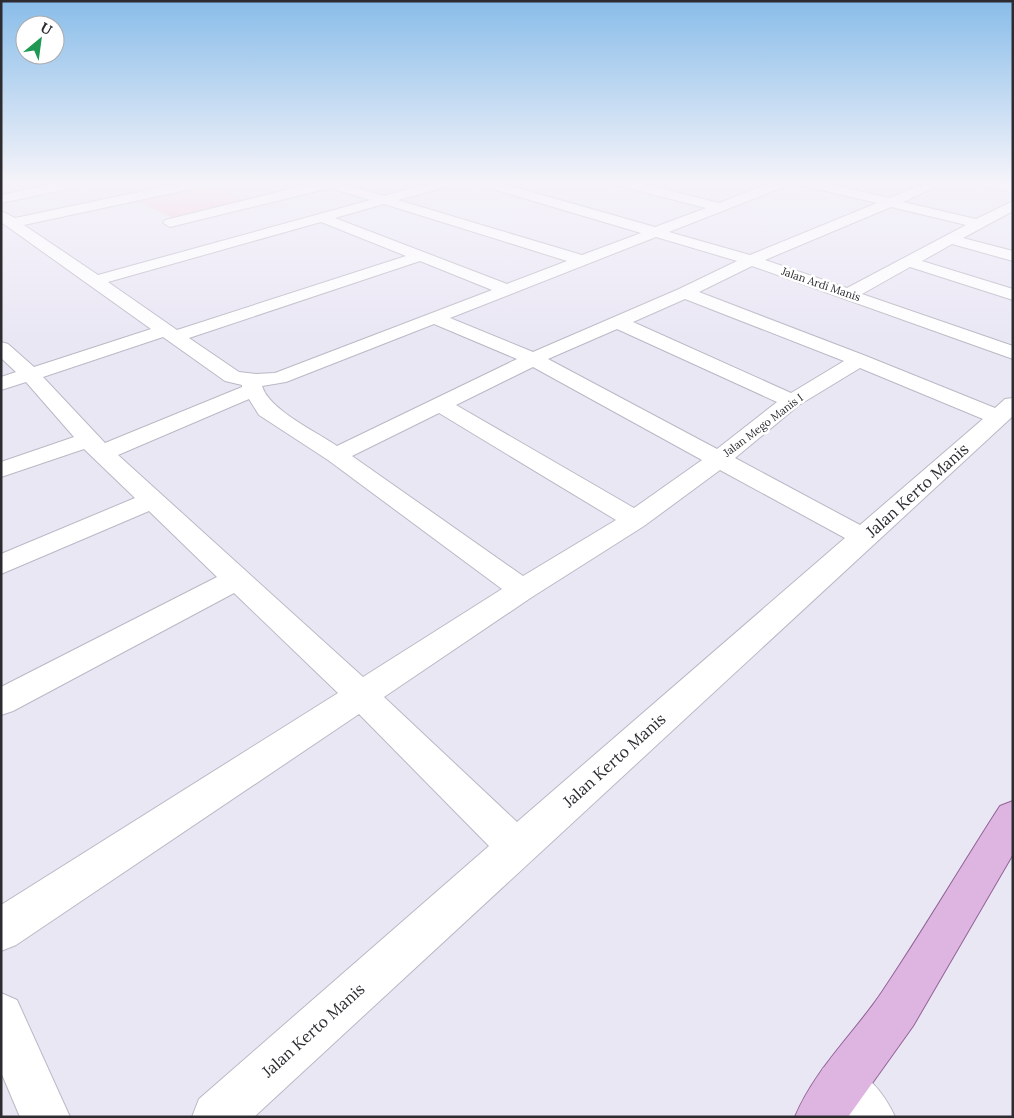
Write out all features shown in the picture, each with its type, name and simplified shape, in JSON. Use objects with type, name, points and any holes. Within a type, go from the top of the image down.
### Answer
[{"type":"main road","points":[[844,1106],[897,1010],[1013,818]]},
{"type":"street","points":[[28,234],[232,377],[252,385],[266,410],[336,455],[522,590]]},
{"type":"street","points":[[191,234],[214,247]]},
{"type":"street","points":[[95,280],[262,234]]},
{"type":"street","points":[[364,234],[508,290]]},
{"type":"street","points":[[495,234],[584,261]]},
{"type":"street","points":[[1,470],[95,446],[252,385],[279,378],[584,261],[649,234]]},
{"type":"street","name":"Jalan Ardi Manis","points":[[662,234],[751,260],[1013,353]]},
{"type":"street","points":[[336,455],[533,359],[685,293],[751,260],[814,234]]},
{"type":"street","points":[[849,294],[959,234]]},
{"type":"street","points":[[950,239],[1013,256]]},
{"type":"street","points":[[1,384],[170,334],[420,256]]},
{"type":"street","points":[[910,262],[1013,295]]},
{"type":"street","points":[[685,293],[859,360],[1005,411]]},
{"type":"street","points":[[434,318],[533,359],[864,538]]},
{"type":"street","points":[[617,322],[792,401]]},
{"type":"street","points":[[1,348],[31,375],[95,446],[361,695],[516,847]]},
{"type":"street","name":"Jalan Mego Manis I","points":[[1,930],[522,590],[635,520],[718,460],[792,401],[859,360]]},
{"type":"street","points":[[441,405],[635,520]]},
{"type":"street","name":"Jalan Kerto Manis","points":[[217,1117],[516,847],[1005,411]]},
{"type":"street","points":[[1,565],[153,500]]},
{"type":"street","points":[[1,702],[237,579]]},
{"type":"street","points":[[1,1016],[45,1117]]}]
